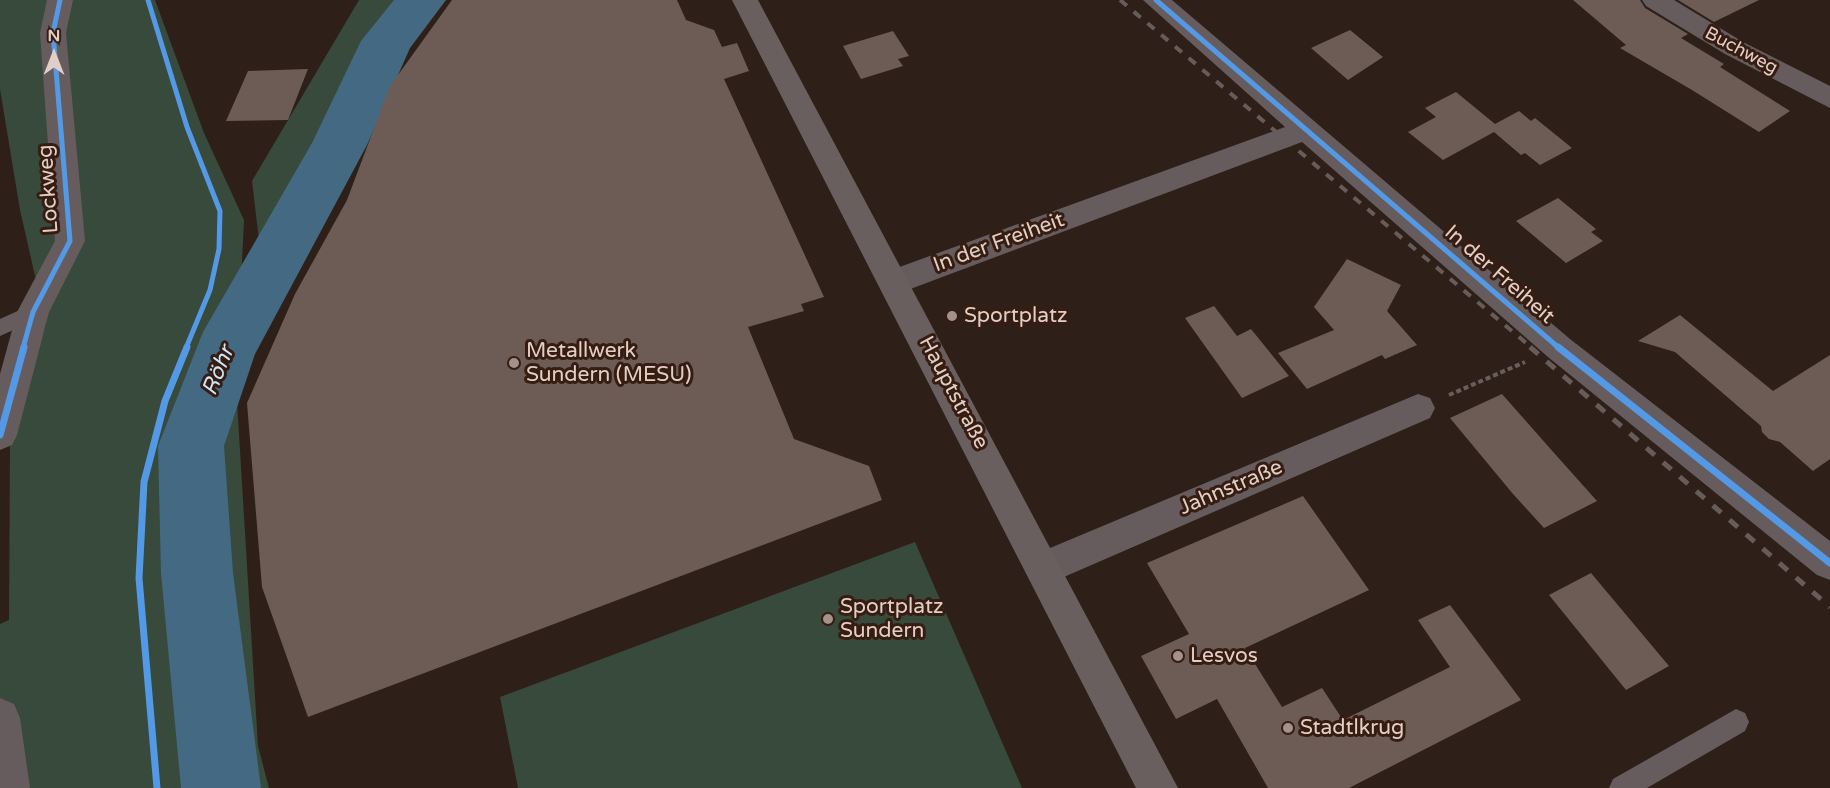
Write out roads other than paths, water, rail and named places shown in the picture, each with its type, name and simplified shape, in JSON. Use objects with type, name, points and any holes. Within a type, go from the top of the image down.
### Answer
[{"type":"main road","name":"Hauptstraße","points":[[745,0],[1158,788]]},
{"type":"street","name":"Lockweg","points":[[0,435],[33,312],[70,242],[53,33],[60,0]]},
{"type":"street","name":"In der Freiheit","points":[[1155,0],[1559,348],[1830,563]]},
{"type":"street","name":"Buchweg","points":[[1655,0],[1724,43],[1830,98]]},
{"type":"street","name":"In der Freiheit","points":[[894,282],[1306,130]]},
{"type":"street","name":"Jahnstraße","points":[[1044,568],[1418,408]]},
{"type":"street","points":[[0,718],[10,788]]},
{"type":"lane","points":[[0,328],[33,312]]},
{"type":"lane","points":[[1622,788],[1736,722]]},
{"type":"waterway","name":"Röhr","points":[[221,788],[197,573],[191,446],[225,351],[339,145],[387,41],[421,0]]},
{"type":"railway","points":[[1120,0],[1532,348]]},
{"type":"railway","points":[[1530,347],[1830,607]]},
{"type":"place","name":"Sportplatz","points":[[952,316]]},
{"type":"place","name":"Metallwerk Sundern (MESU)","points":[[514,363]]},
{"type":"place","name":"Sportplatz Sundern","points":[[828,619]]},
{"type":"place","name":"Lesvos","points":[[1178,656]]},
{"type":"place","name":"Stadtlkrug","points":[[1288,728]]}]
